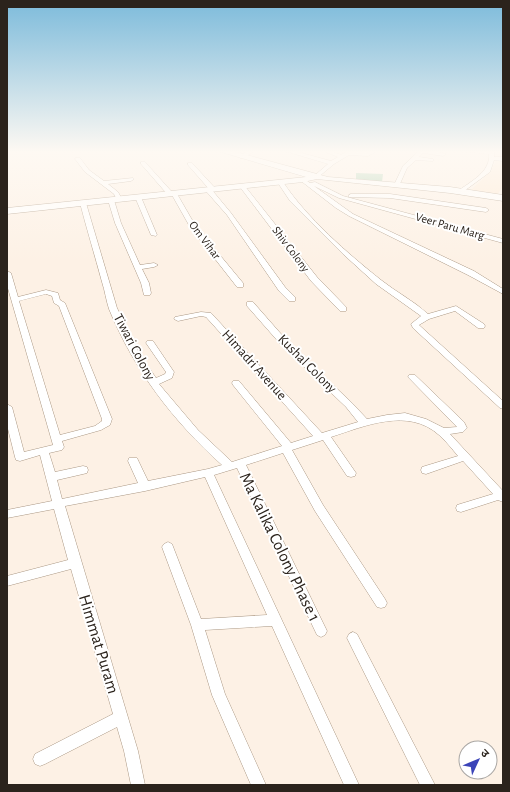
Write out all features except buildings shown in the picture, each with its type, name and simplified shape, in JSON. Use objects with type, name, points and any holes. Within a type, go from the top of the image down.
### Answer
[{"type":"street","points":[[109,188],[116,193],[115,200],[118,223],[145,282],[147,293]]},
{"type":"street","name":"Om Vihar","points":[[166,188],[172,193],[192,226],[240,285]]},
{"type":"street","points":[[7,211],[226,188]]},
{"type":"street","name":"Shiv Colony","points":[[244,188],[314,279],[343,309]]},
{"type":"street","points":[[284,188],[292,200],[345,254],[426,317]]},
{"type":"street","points":[[315,188],[338,207],[351,215],[471,273],[503,292]]},
{"type":"street","name":"Veer Paru Marg","points":[[322,188],[342,197],[503,240]]},
{"type":"street","points":[[426,188],[503,198]]},
{"type":"street","points":[[460,192],[465,188]]},
{"type":"street","points":[[435,202],[436,189]]},
{"type":"street","points":[[210,190],[229,214],[282,289],[292,299]]},
{"type":"street","points":[[342,197],[390,196],[486,210]]},
{"type":"street","points":[[138,197],[154,235]]},
{"type":"street","name":"Tiwari Colony","points":[[83,203],[113,307],[127,338],[153,382],[191,429],[209,448],[235,465]]},
{"type":"street","points":[[138,267],[154,265]]},
{"type":"street","points":[[7,273],[58,439],[59,447],[23,457],[19,456],[7,407]]},
{"type":"street","points":[[15,300],[50,292],[62,305],[107,419],[106,423],[98,428],[58,439]]},
{"type":"street","name":"Kushal Colony","points":[[250,304],[286,345],[349,405],[365,423]]},
{"type":"street","points":[[481,326],[456,308],[426,317],[415,324],[503,406]]},
{"type":"street","name":"Himadri Avenue","points":[[178,319],[201,314],[208,315],[322,437]]},
{"type":"street","points":[[150,344],[170,372],[168,376],[153,382]]},
{"type":"street","points":[[412,377],[461,424],[462,428],[460,430],[442,432]]},
{"type":"street","points":[[236,382],[288,448],[304,483],[344,548],[381,603]]},
{"type":"street","points":[[7,514],[208,473],[391,416],[415,418],[432,425],[442,432],[502,496],[461,508]]},
{"type":"street","points":[[322,437],[351,473]]},
{"type":"street","name":"Himmat Puram","points":[[44,452],[75,563],[121,717],[138,785]]},
{"type":"street","points":[[426,470],[465,457]]},
{"type":"street","points":[[132,461],[145,487]]},
{"type":"street","name":"Ma Kalika Colony Phase 1","points":[[235,465],[321,631]]},
{"type":"street","points":[[51,477],[83,470]]},
{"type":"street","points":[[208,473],[352,785]]},
{"type":"street","points":[[168,547],[197,625],[218,695],[258,785]]},
{"type":"street","points":[[7,581],[75,563]]},
{"type":"street","points":[[197,625],[276,620]]},
{"type":"street","points":[[353,638],[428,785]]},
{"type":"street","points":[[40,759],[121,717]]},
{"type":"shaded area","points":[[473,188],[502,188],[496,196],[469,192]]}]
